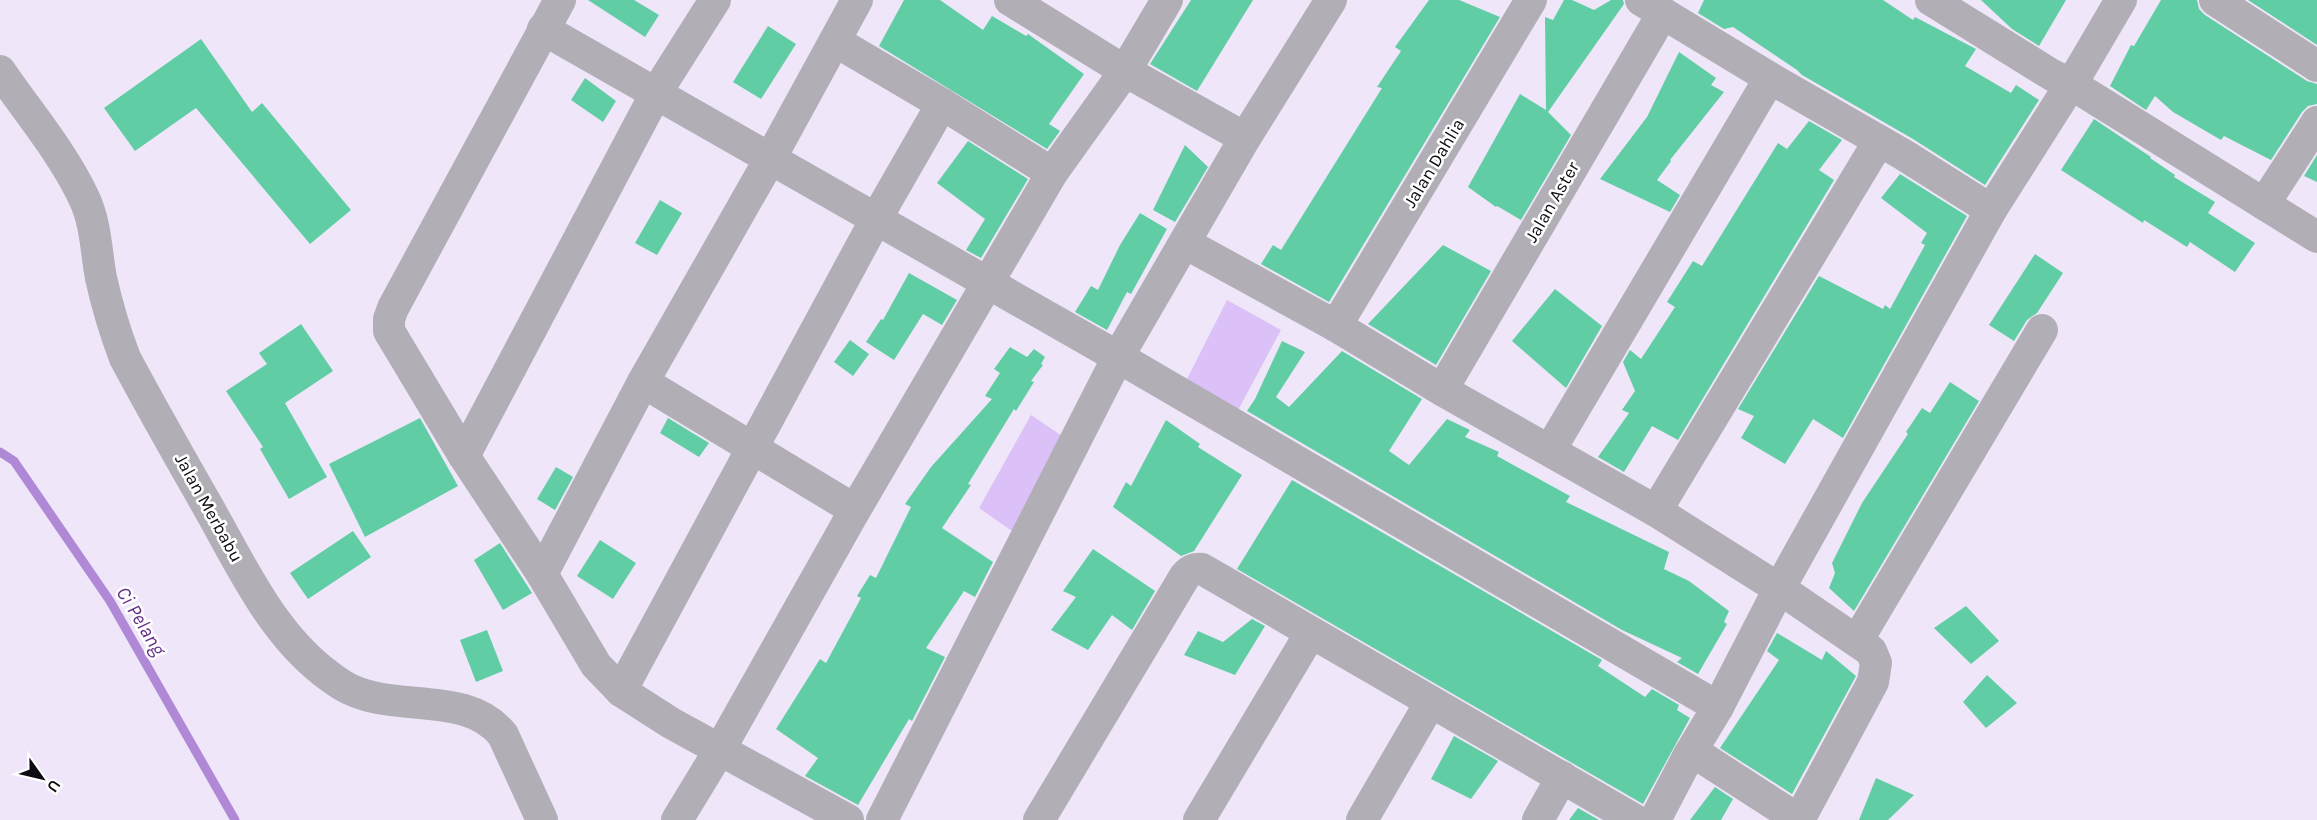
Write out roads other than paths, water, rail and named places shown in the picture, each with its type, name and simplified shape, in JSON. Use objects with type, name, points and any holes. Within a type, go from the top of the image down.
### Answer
[{"type":"street","points":[[561,0],[543,29],[393,308],[389,320],[389,331],[464,456],[542,574],[596,665],[621,691],[671,723],[848,820]]},
{"type":"street","points":[[464,456],[656,93],[715,0]]},
{"type":"street","points":[[542,574],[642,382],[770,159],[857,0]]},
{"type":"street","points":[[676,820],[719,751],[855,510],[1052,173],[1125,71],[1167,0]]},
{"type":"street","points":[[882,820],[1118,357],[1245,138],[1331,0]]},
{"type":"street","name":"Jalan Dahlia","points":[[1336,326],[1531,0]]},
{"type":"street","points":[[1931,0],[2317,237]]},
{"type":"street","points":[[1655,820],[1689,755],[1718,707],[1779,589],[1991,210],[2121,0]]},
{"type":"street","points":[[2215,0],[2317,66]]},
{"type":"street","points":[[1024,4],[1125,71],[1245,138]]},
{"type":"street","points":[[1652,6],[1991,210]]},
{"type":"street","name":"Jalan Aster","points":[[1442,390],[1652,6]]},
{"type":"street","points":[[543,29],[1118,357],[1718,707]]},
{"type":"street","points":[[835,41],[1052,173]]},
{"type":"street","name":"Jalan Merbabu","points":[[0,71],[59,155],[85,199],[96,236],[104,288],[125,357],[269,614],[314,664],[344,686],[373,697],[468,711],[495,725],[503,735],[542,820]]},
{"type":"street","points":[[1550,450],[1770,78]]},
{"type":"street","points":[[621,691],[876,219],[942,104]]},
{"type":"street","points":[[2264,204],[2317,122]]},
{"type":"street","points":[[1656,512],[1879,141]]},
{"type":"street","points":[[1185,243],[1336,326],[1442,390],[1656,512],[1779,589],[1871,651],[1876,663],[1876,672],[1799,820],[1706,760],[1689,755]]},
{"type":"street","points":[[1857,641],[2042,330]]},
{"type":"street","points":[[642,382],[855,510]]},
{"type":"street","points":[[1039,820],[1190,571],[1202,570],[1635,820]]},
{"type":"street","points":[[1199,820],[1310,634]]},
{"type":"street","points":[[1362,820],[1430,703]]},
{"type":"street","points":[[1538,820],[1562,777]]},
{"type":"waterway","name":"Ci Pelang","points":[[0,452],[14,461],[110,601],[235,820]]}]
